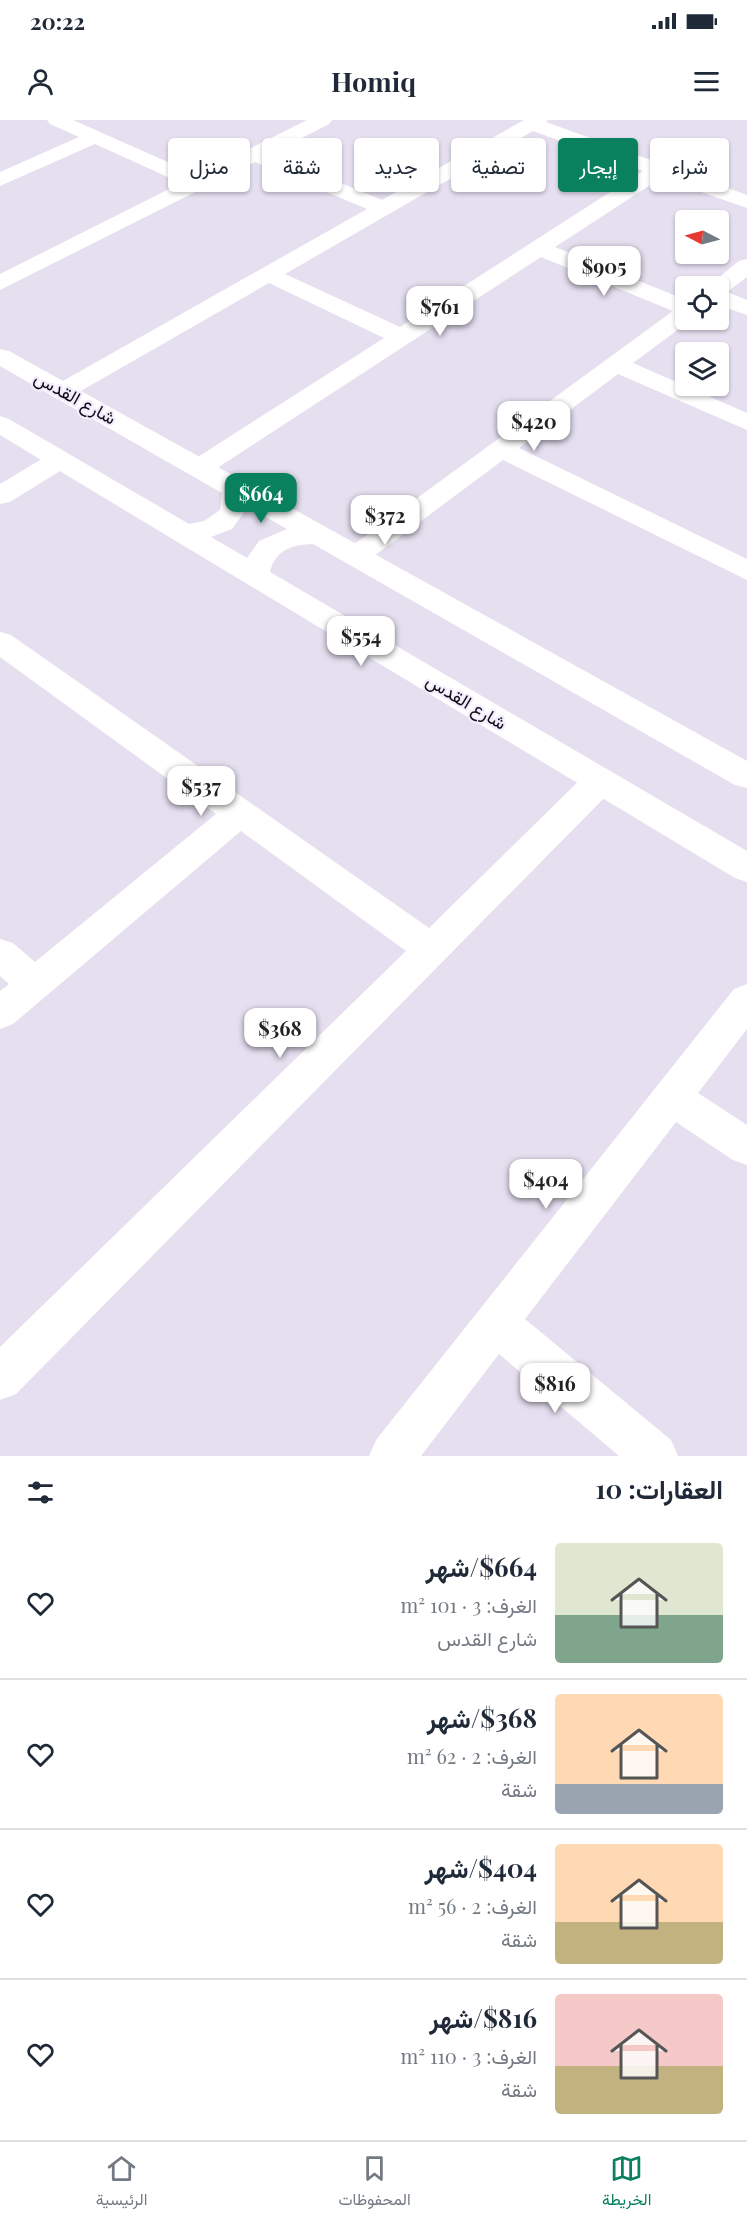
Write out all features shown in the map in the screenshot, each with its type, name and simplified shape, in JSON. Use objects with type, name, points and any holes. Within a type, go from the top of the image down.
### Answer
[{"type":"street","points":[[57,120],[168,170]]},
{"type":"street","points":[[250,156],[313,122]]},
{"type":"street","points":[[63,391],[535,122],[650,167]]},
{"type":"street","points":[[0,180],[95,137]]},
{"type":"street","points":[[254,154],[383,208]]},
{"type":"street","points":[[199,468],[650,176]]},
{"type":"street","points":[[0,283],[180,192]]},
{"type":"street","points":[[720,192],[747,202]]},
{"type":"street","points":[[539,248],[675,305]]},
{"type":"street","points":[[729,280],[747,266]]},
{"type":"street","points":[[268,274],[401,337]]},
{"type":"street","points":[[729,301],[747,308]]},
{"type":"street","points":[[356,556],[675,318]]},
{"type":"street","name":"شارع القدس","points":[[0,356],[747,776]]},
{"type":"street","points":[[616,364],[747,422]]},
{"type":"street","name":"شارع القدس","points":[[0,424],[747,868]]},
{"type":"street","points":[[501,449],[747,571]]},
{"type":"street","points":[[0,496],[60,460]]},
{"type":"street","points":[[184,534],[207,530],[229,518],[237,501],[236,489]]},
{"type":"street","points":[[255,576],[257,563],[269,546],[295,536],[318,535]]},
{"type":"street","points":[[0,642],[431,949]]},
{"type":"street","points":[[0,1378],[600,781]]},
{"type":"street","points":[[0,1013],[240,813]]},
{"type":"street","points":[[0,954],[35,984]]},
{"type":"street","points":[[392,1456],[747,1000]]},
{"type":"street","points":[[671,1098],[747,1147]]},
{"type":"street","points":[[496,1323],[655,1456]]}]
